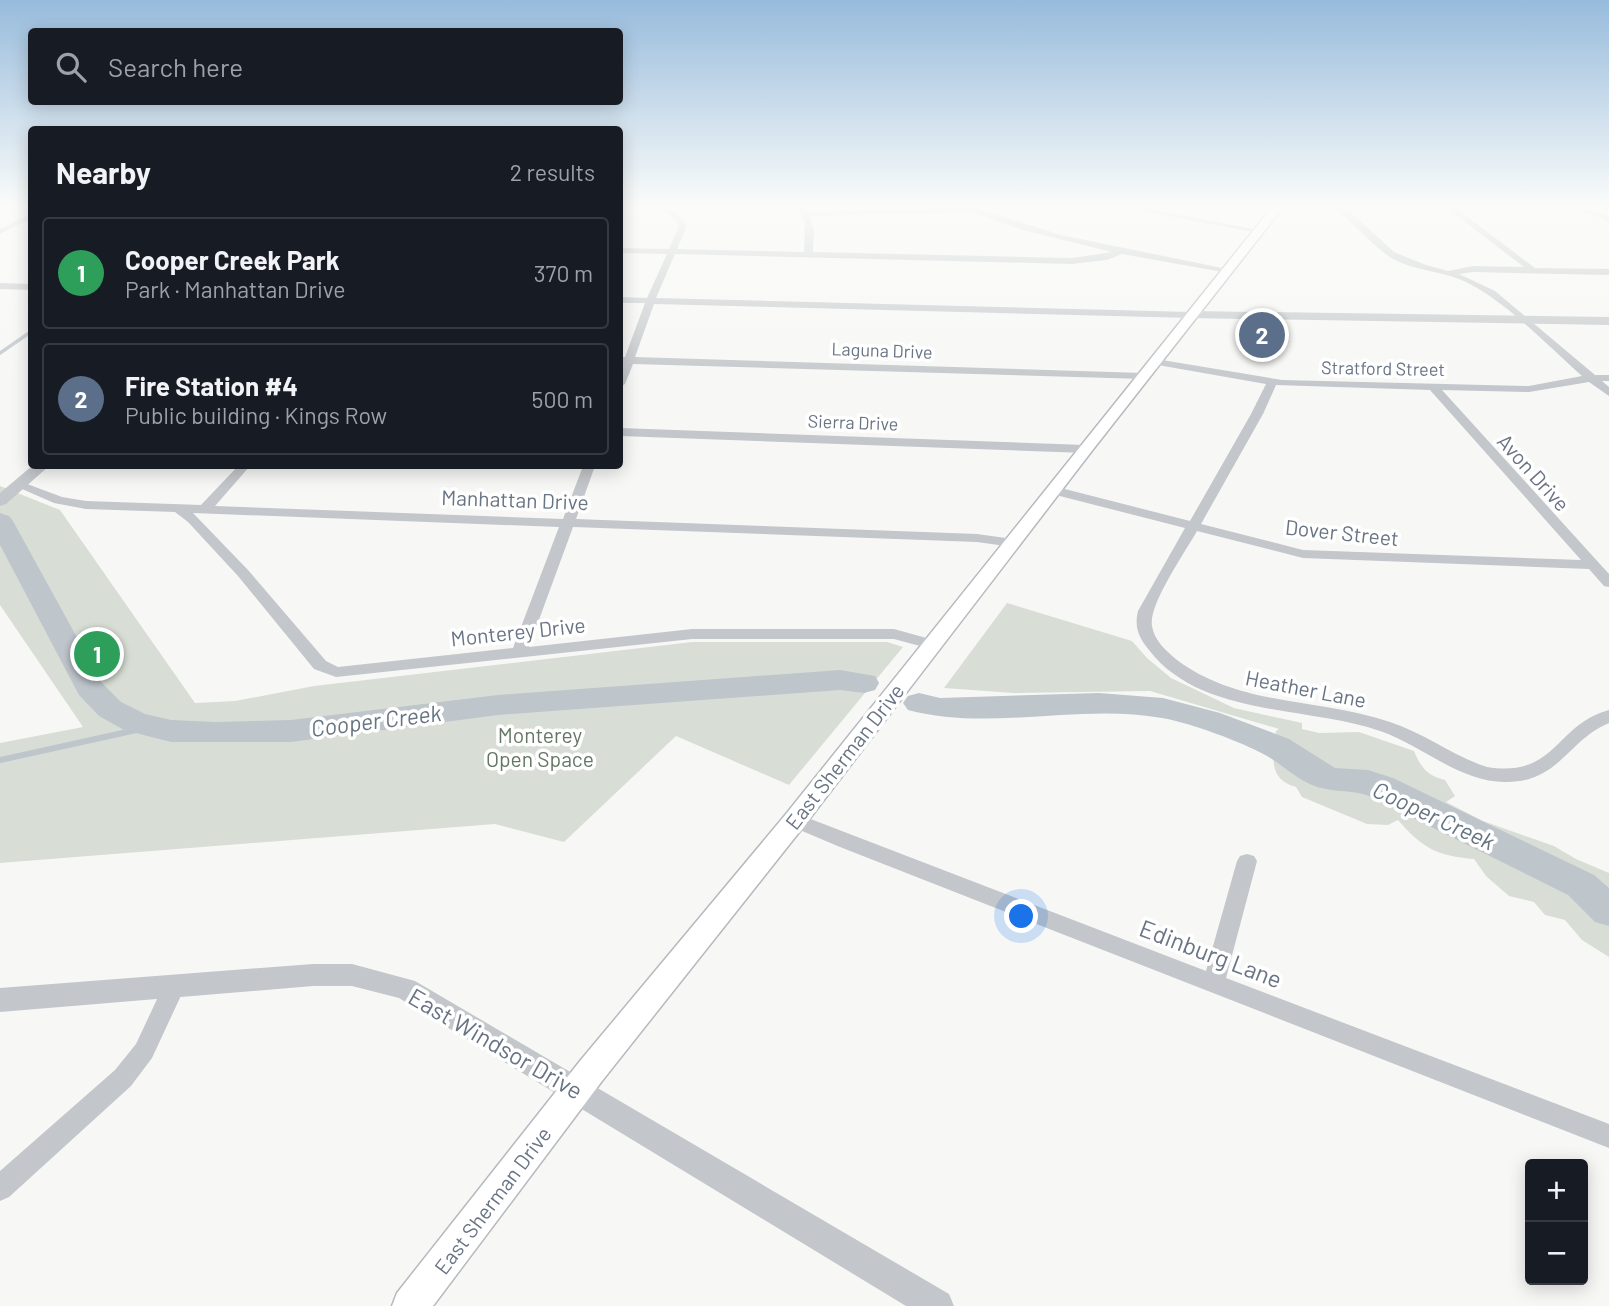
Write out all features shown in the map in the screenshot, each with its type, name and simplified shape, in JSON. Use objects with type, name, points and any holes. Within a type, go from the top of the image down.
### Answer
[{"type":"main road","name":"East Sherman Drive","points":[[410,1306],[484,1213],[576,1089],[795,820],[1230,267]]},
{"type":"street","points":[[624,360],[666,267]]},
{"type":"street","points":[[1211,267],[1228,270]]},
{"type":"street","points":[[1423,267],[1449,272],[1477,283],[1609,393]]},
{"type":"street","points":[[1529,267],[1534,271]]},
{"type":"street","points":[[1449,272],[1473,269],[1609,272]]},
{"type":"street","points":[[0,286],[28,286]]},
{"type":"street","points":[[623,300],[1192,316],[1609,321]]},
{"type":"street","name":"Laguna Drive","points":[[624,360],[1144,376]]},
{"type":"street","name":"Stratford Street","points":[[1156,362],[1272,382],[1529,389],[1591,378],[1609,378]]},
{"type":"street","name":"Heather Lane","points":[[1272,382],[1257,414],[1145,611],[1142,621],[1144,632],[1160,654],[1213,688],[1261,704],[1384,726],[1479,771],[1504,775],[1523,775],[1546,766],[1598,720],[1609,716]]},
{"type":"street","name":"Avon Drive","points":[[1432,386],[1609,583]]},
{"type":"street","name":"Sierra Drive","points":[[623,432],[1085,449]]},
{"type":"street","points":[[0,501],[38,469]]},
{"type":"street","points":[[205,509],[241,469]]},
{"type":"street","points":[[519,652],[588,469]]},
{"type":"street","name":"Manhattan Drive","points":[[19,485],[59,500],[86,505],[977,538],[1013,543]]},
{"type":"street","name":"Dover Street","points":[[1053,490],[1303,554],[1591,565]]},
{"type":"street","name":"Monterey Drive","points":[[179,509],[193,519],[243,573],[320,665],[336,672],[692,634],[894,634],[931,644]]},
{"type":"street","name":"Edinburg Lane","points":[[795,820],[1609,1136]]},
{"type":"street","points":[[1214,982],[1247,861]]},
{"type":"street","name":"East Windsor Drive","points":[[0,1000],[313,975],[352,975],[406,989],[937,1306]]},
{"type":"street","points":[[0,1188],[124,1078],[144,1051],[174,987]]},
{"type":"green space","name":"Monterey Open Space","points":[[0,486],[60,510],[195,703],[235,701],[314,686],[692,642],[887,642],[903,647],[789,785],[676,736],[564,842],[495,824],[0,863],[0,743],[83,727],[0,605]]},
{"type":"green space","points":[[1007,603],[1132,641],[1171,678],[1234,708],[1302,723],[1302,729],[1319,733],[1359,732],[1414,751],[1426,770],[1445,780],[1455,796],[1446,802],[1483,821],[1554,846],[1609,873],[1609,957],[1582,940],[1565,920],[1545,915],[1534,902],[1509,896],[1486,876],[1474,859],[1450,856],[1431,849],[1398,820],[1388,825],[1367,824],[1302,797],[1296,787],[1280,778],[1276,772],[1273,757],[1276,731],[1279,729],[1150,691],[1013,693],[944,688]]},
{"type":"waterway","points":[[0,353],[28,334]]},
{"type":"waterway","name":"Cooper Creek","points":[[0,521],[90,688],[110,709],[135,722],[171,731],[291,731],[498,705],[840,680],[864,683]]},
{"type":"waterway","name":"Cooper Creek","points":[[919,703],[940,708],[1099,703],[1163,708],[1209,721],[1277,747],[1323,776],[1336,780],[1368,782],[1381,787],[1581,885],[1609,911]]},
{"type":"waterway","points":[[0,760],[150,727]]},
{"type":"place","name":"Fire Station #4","points":[[1262,335]]},
{"type":"place","name":"Cooper Creek Park","points":[[97,654]]}]
